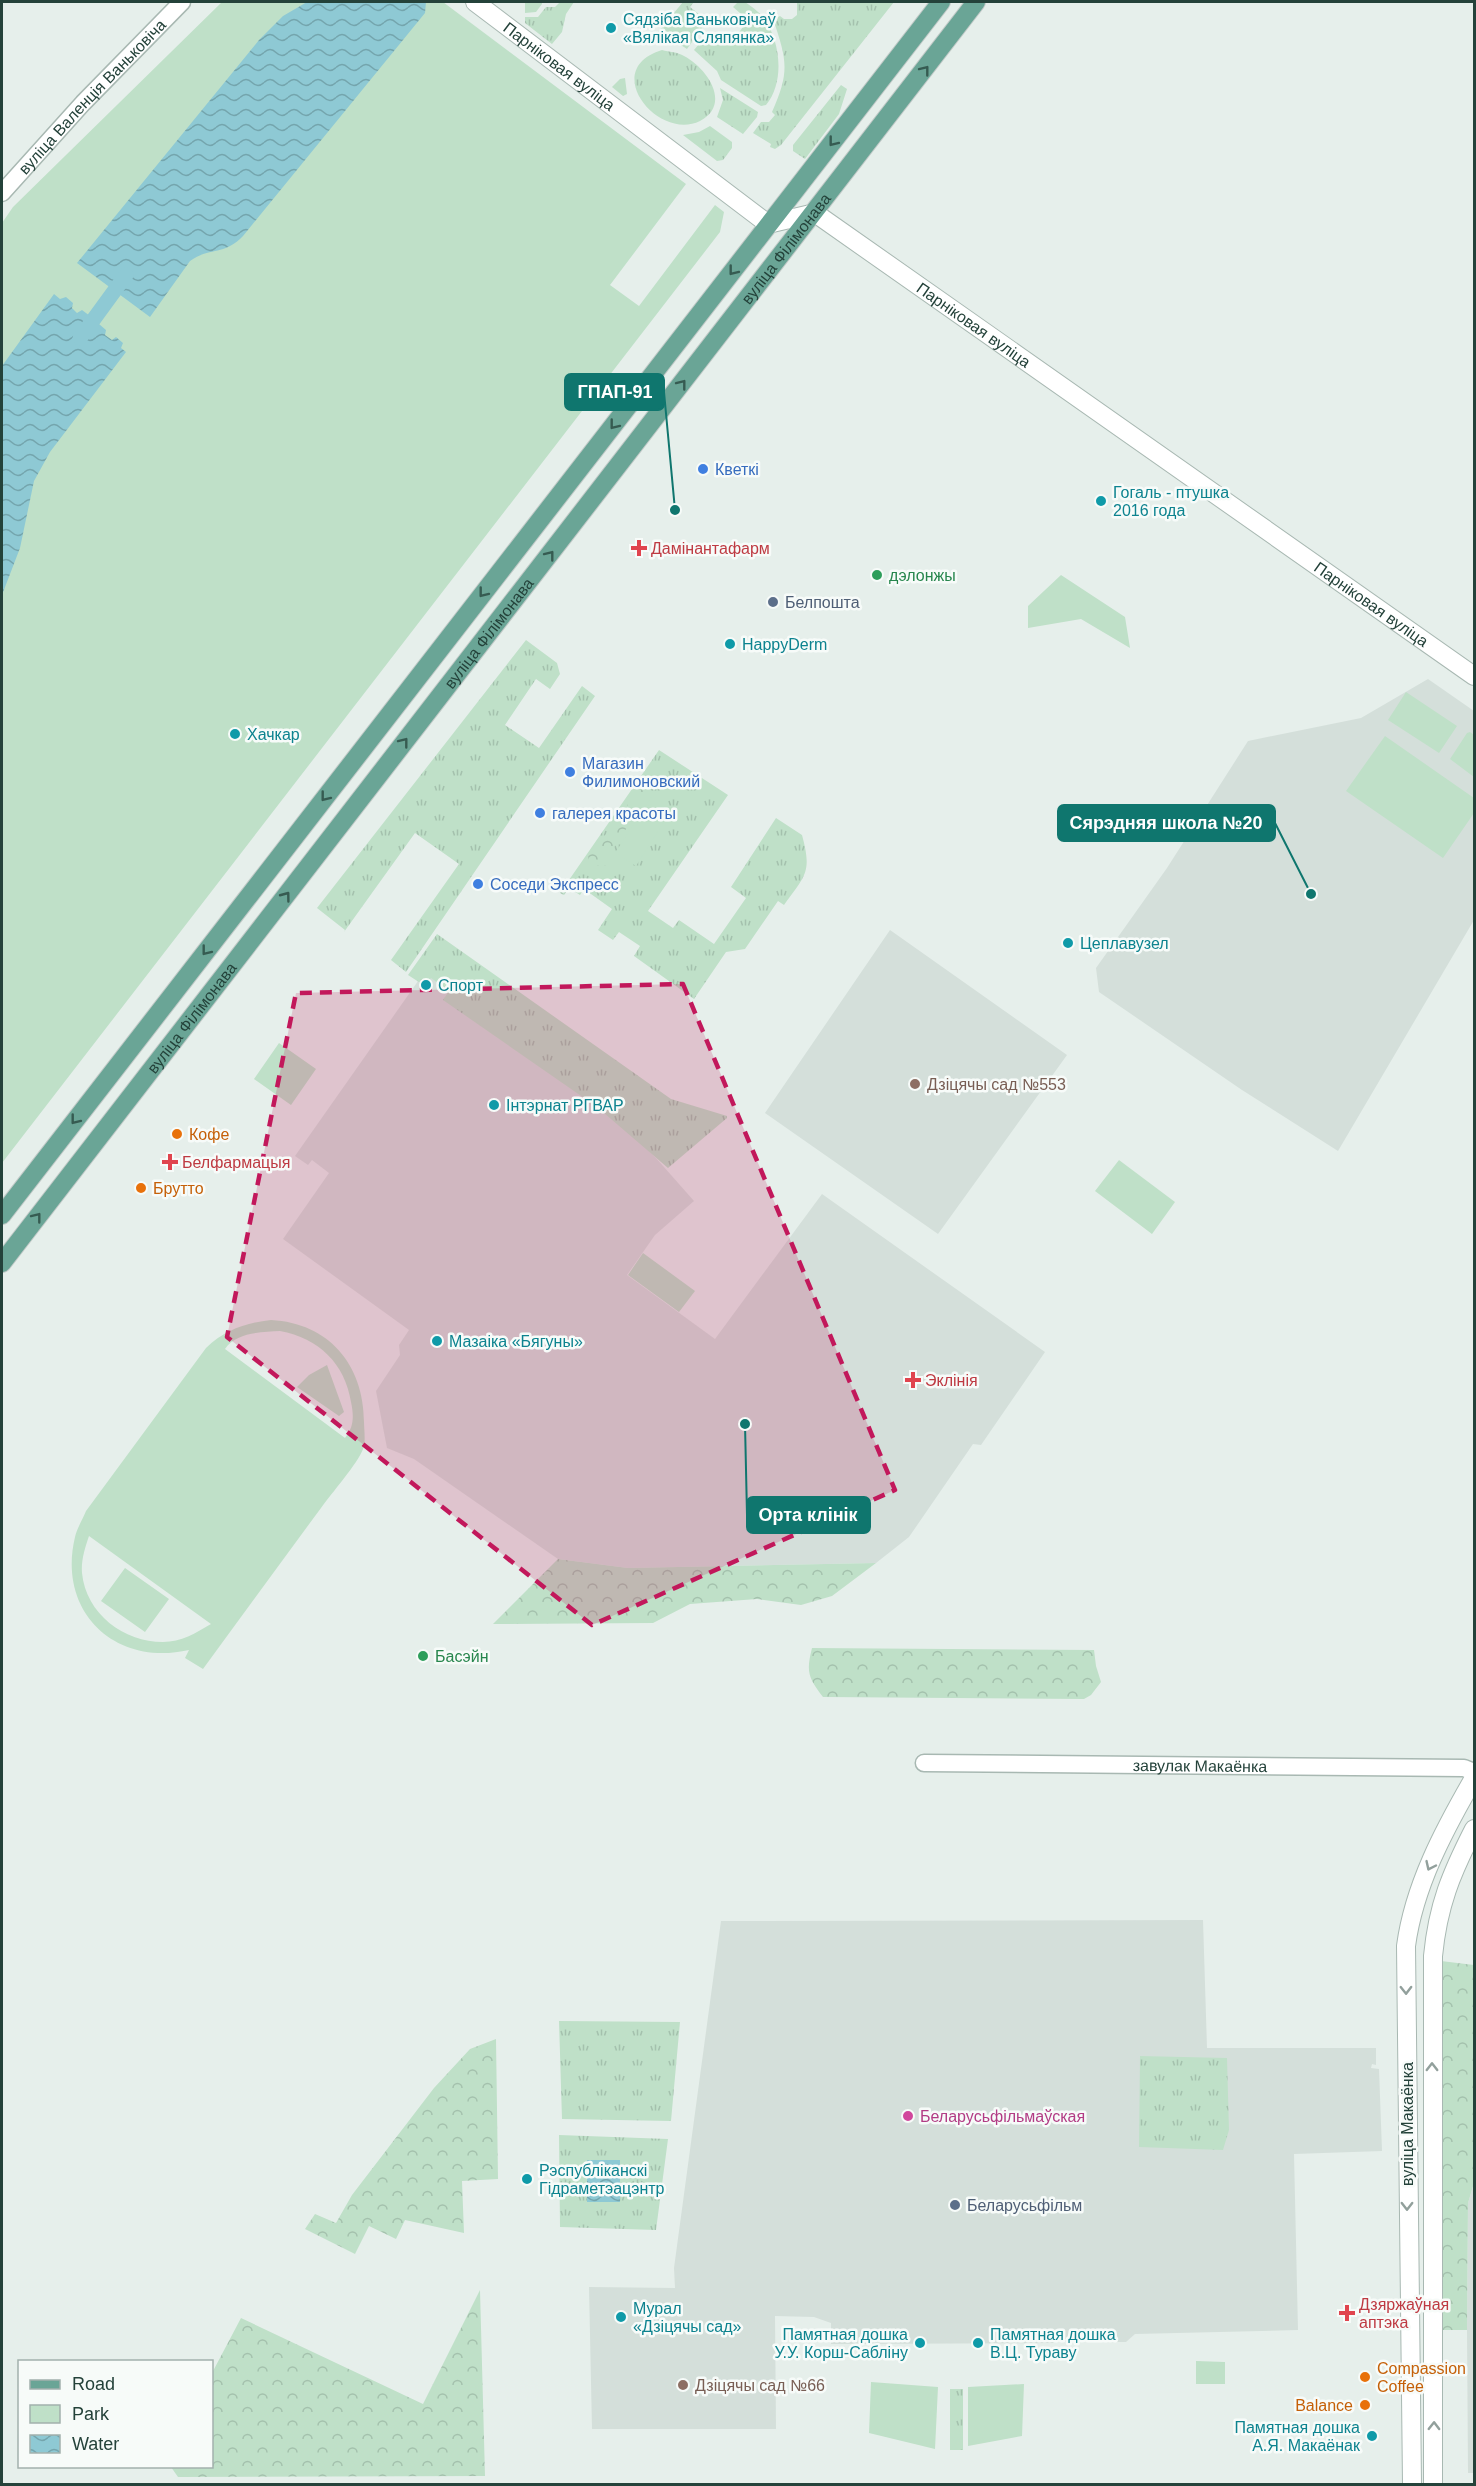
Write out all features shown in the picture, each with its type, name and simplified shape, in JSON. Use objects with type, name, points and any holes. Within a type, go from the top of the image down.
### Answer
[{"type":"main road","name":"вуліца Філімонава","points":[[2,1215],[941,2]]},
{"type":"main road","name":"вуліца Філімонава","points":[[2,1263],[976,2]]},
{"type":"main road","points":[[558,497],[580,516]]},
{"type":"main road","points":[[349,767],[371,784]]},
{"type":"main road","points":[[236,913],[260,930]]},
{"type":"street","name":"вуліца Валенція Ваньковіча","points":[[2,193],[83,103],[182,2]]},
{"type":"street","name":"Парніковая вуліца","points":[[475,2],[768,224]]},
{"type":"street","name":"Парніковая вуліца","points":[[815,213],[1474,676]]},
{"type":"street","points":[[768,224],[815,213]]},
{"type":"street","name":"завулак Макаёнка","points":[[924,1763],[1464,1768],[1474,1772]]},
{"type":"street","name":"вуліца Макаёнка","points":[[1412,2484],[1405,1969],[1408,1931],[1421,1884],[1454,1813],[1474,1778]]},
{"type":"street","name":"вуліца Макаёнка","points":[[1433,2484],[1432,2003],[1435,1934],[1447,1887],[1474,1829]]},
{"type":"street","points":[[1408,1931],[1435,1934]]},
{"type":"highlighted area","points":[[683,984],[895,1490],[592,1625],[227,1337],[296,993]]},
{"type":"shaded area","points":[[1428,679],[1474,711],[1474,920],[1338,1151],[1242,1090],[1099,992],[1096,968],[1167,868],[1248,741],[1361,718]]},
{"type":"shaded area","name":"Дзіцячы сад №553","points":[[890,930],[1067,1055],[938,1234],[765,1113]]},
{"type":"shaded area","points":[[442,947],[656,1158],[694,1201],[655,1235],[627,1275],[715,1339],[822,1194],[1045,1352],[981,1445],[973,1444],[909,1537],[876,1563],[628,1568],[558,1559],[414,1459],[387,1448],[376,1391],[400,1355],[399,1345],[409,1330],[283,1239],[329,1173],[312,1160],[308,1165],[295,1156]]},
{"type":"shaded area","points":[[1203,1920],[1207,2048],[1376,2048],[1376,2065],[1372,2064],[1371,2068],[1379,2069],[1382,2151],[1294,2154],[1298,2330],[1135,2334],[1126,2342],[1056,2338],[1056,2343],[831,2344],[831,2323],[814,2317],[775,2316],[776,2429],[592,2429],[589,2287],[675,2288],[674,2268],[721,1921]]},
{"type":"shaded area","points":[[1474,2183],[1474,2473],[1468,2473],[1468,2203]]},
{"type":"green space","points":[[222,2],[443,2],[686,184],[610,285],[639,306],[715,205],[724,212],[720,232],[2,1163],[2,223],[13,207]]},
{"type":"green space","points":[[525,2],[542,2],[542,4],[536,12],[525,13]]},
{"type":"green space","points":[[560,2],[574,2],[566,14],[562,32],[552,44],[525,23],[525,17],[538,17],[546,7],[555,7]]},
{"type":"green space","points":[[683,2],[694,2],[690,7],[700,15],[695,21],[702,28],[687,49],[669,41],[649,43]]},
{"type":"green space","points":[[738,2],[745,2],[761,15],[769,27],[777,49],[776,85],[766,105],[761,106],[721,80],[717,71],[694,50],[709,32],[717,38],[721,34],[732,42],[748,20],[733,7]]},
{"type":"green space","points":[[797,2],[894,2],[781,145],[775,149],[753,133],[761,122],[769,122],[775,115],[772,112],[784,76],[784,56],[773,19],[780,16],[784,19],[792,19],[797,15]]},
{"type":"green space","points":[[662,50],[684,56],[708,77],[715,96],[714,105],[709,114],[700,121],[684,125],[667,121],[653,113],[642,100],[635,86],[635,72],[644,59]]},
{"type":"green space","points":[[625,78],[627,94],[623,96],[612,87],[620,79]]},
{"type":"green space","points":[[841,85],[847,89],[839,114],[805,159],[793,151],[793,145]]},
{"type":"green space","points":[[720,88],[758,112],[757,117],[743,134],[717,117],[723,100]]},
{"type":"green space","points":[[710,126],[732,142],[732,148],[723,160],[717,161],[683,135],[699,132]]},
{"type":"green space","points":[[1061,575],[1125,617],[1130,648],[1081,619],[1028,628],[1028,606]]},
{"type":"green space","points":[[526,640],[557,663],[560,674],[550,689],[536,679],[505,725],[539,748],[582,686],[595,696],[406,972],[391,960],[459,864],[415,833],[344,932],[345,930],[317,908]]},
{"type":"green space","points":[[1406,692],[1457,726],[1439,753],[1388,720]]},
{"type":"green space","points":[[1467,733],[1474,735],[1474,777],[1450,759]]},
{"type":"green space","points":[[1385,736],[1474,798],[1474,813],[1443,858],[1346,791]]},
{"type":"green space","points":[[659,750],[728,795],[648,911],[673,928],[679,920],[714,944],[746,898],[731,887],[776,818],[802,835],[805,847],[805,873],[798,887],[784,905],[778,901],[745,949],[726,952],[694,999],[634,956],[640,946],[619,932],[613,940],[598,930],[612,909],[584,889],[580,895],[569,888],[564,895],[560,893]]},
{"type":"green space","points":[[643,787],[650,790],[648,797],[615,845],[610,864],[599,866],[594,864],[588,856],[616,822],[634,795]]},
{"type":"green space","points":[[652,796],[672,809],[636,866],[615,853]]},
{"type":"green space","points":[[437,934],[671,1099],[727,1116],[727,1118],[668,1168],[597,1107],[443,1000],[449,991],[431,978],[425,986],[408,975]]},
{"type":"green space","points":[[279,1043],[316,1069],[291,1105],[254,1079]]},
{"type":"green space","points":[[1119,1160],[1175,1202],[1152,1234],[1095,1191]]},
{"type":"green space","points":[[643,1253],[695,1291],[679,1312],[628,1275]]},
{"type":"green space","points":[[262,1321],[292,1323],[310,1329],[339,1351],[350,1365],[358,1382],[362,1401],[364,1446],[350,1470],[203,1669],[185,1658],[189,1650],[162,1653],[137,1650],[116,1641],[98,1628],[84,1610],[75,1589],[72,1564],[75,1537],[86,1511],[206,1348],[228,1332]],"holes":[[[280,1331],[307,1340],[318,1347],[328,1355],[343,1376],[353,1412],[352,1425],[345,1438],[225,1349],[242,1336]],[[89,1536],[211,1624],[182,1639],[163,1642],[134,1637],[109,1623],[99,1613],[85,1588],[82,1563]]]},
{"type":"green space","points":[[327,1365],[344,1412],[339,1416],[297,1387],[309,1375]]},
{"type":"green space","points":[[558,1559],[628,1568],[876,1563],[832,1596],[801,1605],[757,1599],[690,1604],[653,1623],[493,1624]]},
{"type":"green space","points":[[125,1568],[169,1599],[145,1632],[101,1601]]},
{"type":"green space","points":[[812,1648],[1094,1650],[1101,1682],[1091,1695],[1084,1699],[823,1697],[810,1674],[809,1663]]},
{"type":"green space","points":[[1441,1961],[1474,1965],[1474,2183],[1468,2203],[1467,2330],[1441,2330]]},
{"type":"green space","points":[[559,2021],[680,2022],[671,2121],[562,2119]]},
{"type":"green space","points":[[496,2039],[498,2179],[462,2181],[464,2233],[405,2220],[396,2239],[369,2226],[355,2254],[305,2229],[315,2214],[336,2223],[352,2195],[434,2088],[470,2049]]},
{"type":"green space","points":[[1140,2056],[1227,2058],[1229,2130],[1223,2150],[1139,2147]]},
{"type":"green space","points":[[559,2135],[668,2139],[656,2230],[560,2227]]},
{"type":"green space","points":[[480,2290],[485,2476],[178,2477],[172,2468],[213,2468],[213,2371],[241,2318],[423,2404]]},
{"type":"green space","points":[[1196,2361],[1225,2362],[1225,2384],[1196,2384]]},
{"type":"green space","points":[[871,2382],[938,2387],[935,2449],[869,2433]]},
{"type":"green space","points":[[1024,2384],[1022,2436],[968,2446],[968,2387]]},
{"type":"green space","points":[[950,2389],[963,2389],[963,2450],[950,2450]]},
{"type":"water","points":[[307,2],[426,2],[425,13],[243,236],[223,249],[190,261],[150,317],[77,263],[259,40],[283,16]]},
{"type":"water","points":[[54,294],[60,299],[66,297],[73,303],[72,308],[77,313],[82,310],[90,316],[89,322],[94,326],[99,324],[106,330],[105,335],[112,340],[116,337],[123,343],[121,348],[126,352],[50,452],[34,481],[20,548],[2,595],[2,366]]},
{"type":"water","points":[[587,2160],[620,2160],[620,2202],[587,2202]]},
{"type":"waterway","points":[[80,338],[126,275]]},
{"type":"place","name":"Сядзіба Ваньковічаў «Вялікая Сляпянка»","points":[[611,28]]},
{"type":"place","name":"Кветкі","points":[[703,469]]},
{"type":"place","name":"Гогаль - птушка 2016 года","points":[[1101,501]]},
{"type":"place","name":"ГПАП-91","points":[[675,510]]},
{"type":"place","name":"Дамінантафарм","points":[[639,548]]},
{"type":"place","name":"дэлонжы","points":[[877,575]]},
{"type":"place","name":"Белпошта","points":[[773,602]]},
{"type":"place","name":"HappyDerm","points":[[730,644]]},
{"type":"place","name":"Хачкар","points":[[235,734]]},
{"type":"place","name":"Магазин Филимоновский","points":[[570,772]]},
{"type":"place","name":"галерея красоты","points":[[540,813]]},
{"type":"place","name":"Соседи Экспресс","points":[[478,884]]},
{"type":"place","name":"Сярэдняя школа №20","points":[[1311,894]]},
{"type":"place","name":"Цеплавузел","points":[[1068,943]]},
{"type":"place","name":"Спорт","points":[[426,985]]},
{"type":"place","name":"Дзіцячы сад №553","points":[[915,1084]]},
{"type":"place","name":"Інтэрнат РГВАР","points":[[494,1105]]},
{"type":"place","name":"Кофе","points":[[177,1134]]},
{"type":"place","name":"Белфармацыя","points":[[170,1162]]},
{"type":"place","name":"Брутто","points":[[141,1188]]},
{"type":"place","name":"Мазаіка «Бягуны»","points":[[437,1341]]},
{"type":"place","name":"Эклінія","points":[[913,1380]]},
{"type":"place","name":"Орта клінік","points":[[745,1424]]},
{"type":"place","name":"Басэйн","points":[[423,1656]]},
{"type":"place","name":"Беларусьфільмаўская","points":[[908,2116]]},
{"type":"place","name":"Рэспубліканскі Гідраметэацэнтр","points":[[527,2179]]},
{"type":"place","name":"Беларусьфільм","points":[[955,2205]]},
{"type":"place","name":"Дзяржаўная аптэка","points":[[1347,2313]]},
{"type":"place","name":"Мурал «Дзіцячы сад»","points":[[621,2317]]},
{"type":"place","name":"Памятная дошка У.У. Корш-Сабліну","points":[[920,2343]]},
{"type":"place","name":"Памятная дошка В.Ц. Тураву","points":[[978,2343]]},
{"type":"place","name":"Compassion Coffee","points":[[1365,2377]]},
{"type":"place","name":"Дзіцячы сад №66","points":[[683,2385]]},
{"type":"place","name":"Balance","points":[[1365,2405]]},
{"type":"place","name":"Памятная дошка А.Я. Макаёнак","points":[[1372,2436]]}]
